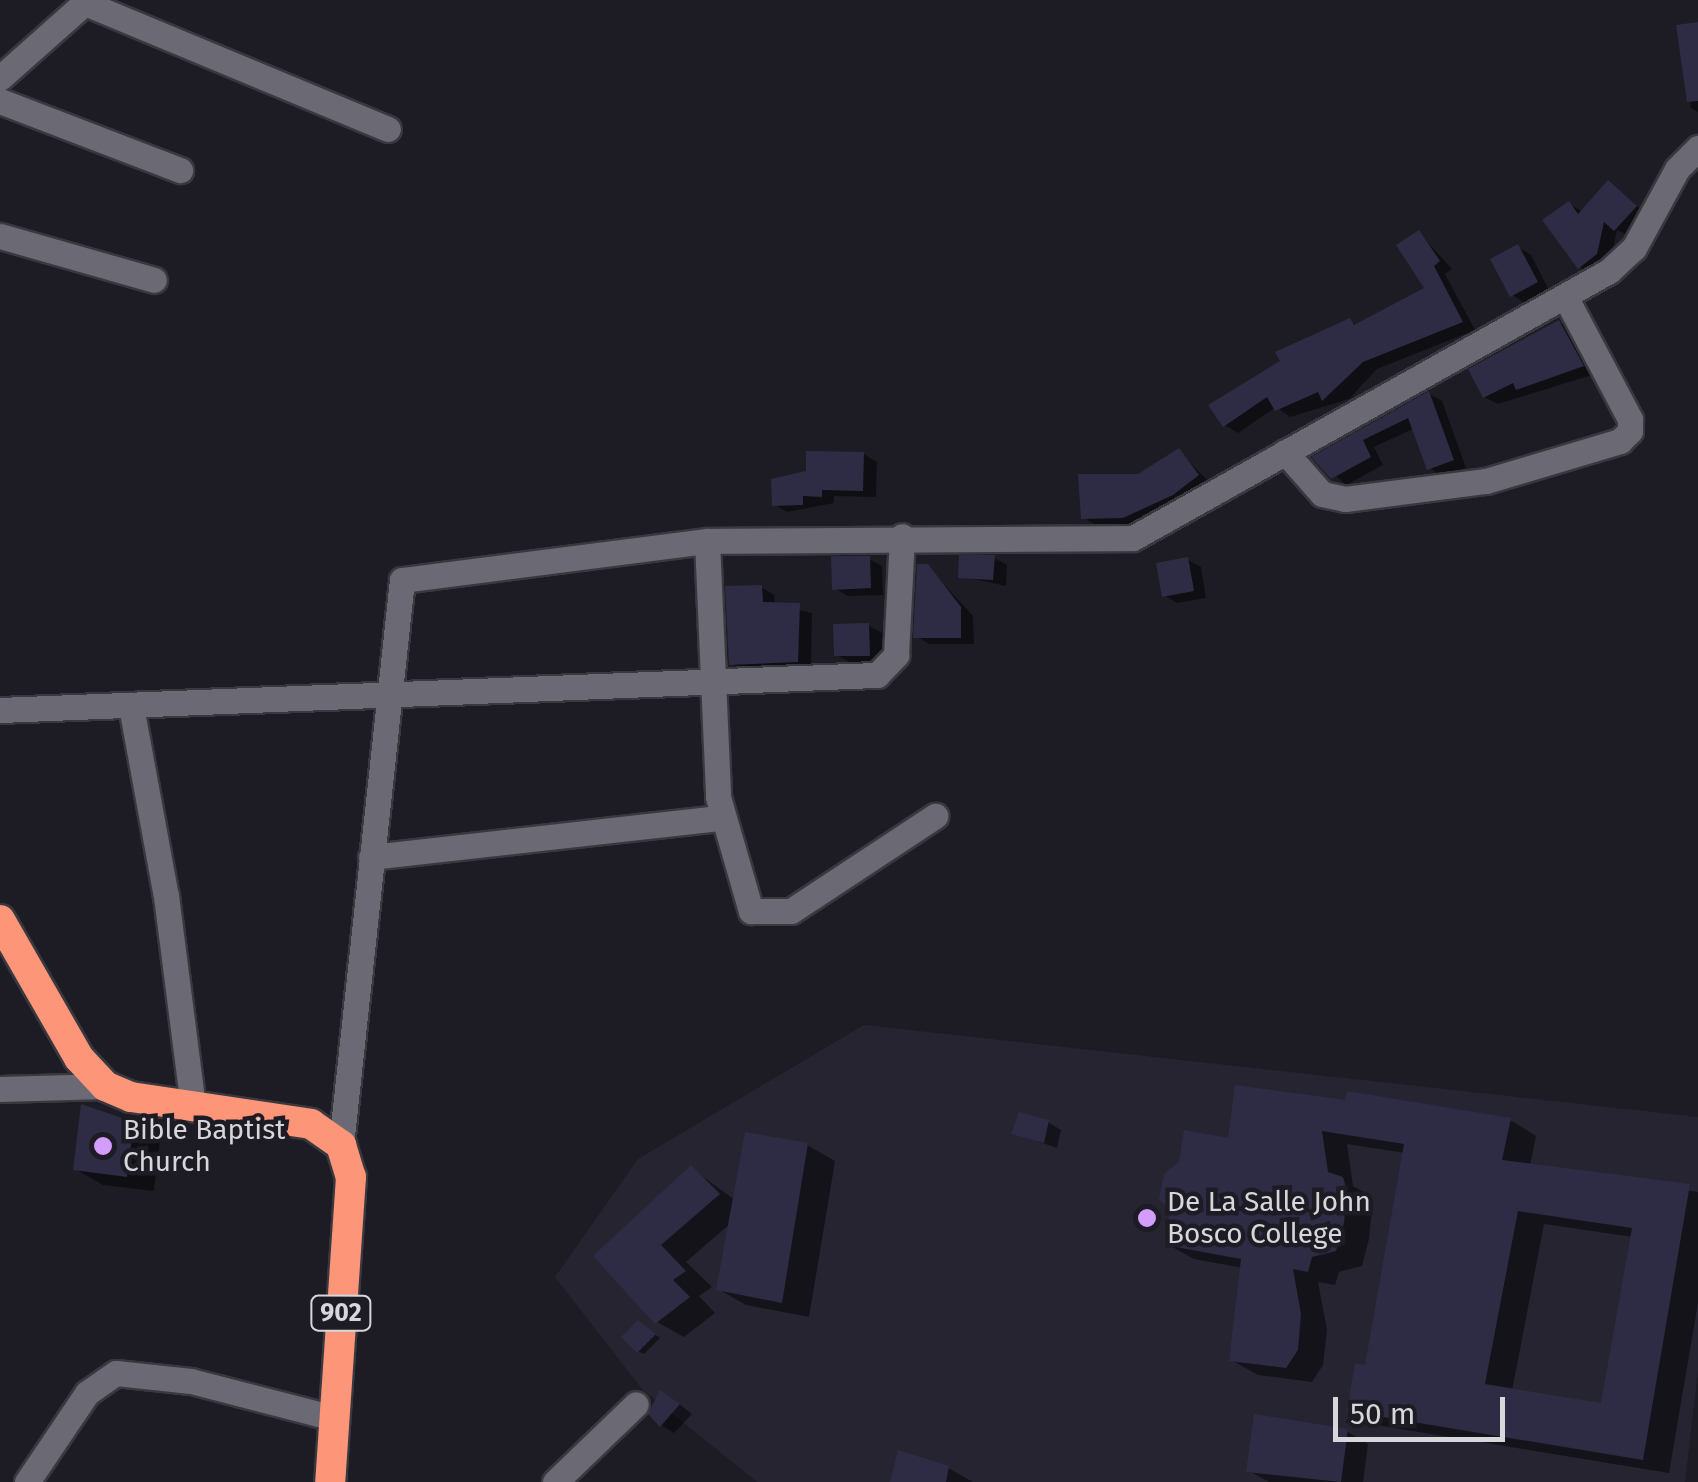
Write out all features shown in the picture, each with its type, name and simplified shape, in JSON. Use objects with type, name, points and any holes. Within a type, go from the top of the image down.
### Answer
[{"type":"highway","points":[[0,920],[78,1058],[105,1086],[192,1108],[311,1124],[341,1145]]},
{"type":"highway","name":"902","points":[[330,1482],[350,1177],[341,1145]]},
{"type":"street","points":[[0,78],[87,2],[388,130]]},
{"type":"street","points":[[0,102],[180,170]]},
{"type":"street","points":[[341,1145],[396,596],[408,576],[706,542],[902,536],[1133,538],[1566,298],[1634,248],[1678,169],[1698,148]]},
{"type":"street","points":[[0,236],[154,280]]},
{"type":"street","points":[[1285,452],[1322,494],[1345,499],[1486,482],[1627,437],[1630,420],[1566,298]]},
{"type":"street","points":[[0,710],[713,686],[887,670],[896,655],[902,536]]},
{"type":"street","points":[[706,542],[720,818],[745,900],[763,916],[790,911],[935,816]]},
{"type":"street","points":[[131,706],[166,896],[192,1108]]},
{"type":"street","points":[[370,857],[720,818]]},
{"type":"street","points":[[0,1089],[105,1086]]},
{"type":"street","points":[[27,1482],[87,1393],[116,1373],[191,1381],[334,1418]]},
{"type":"street","points":[[555,1482],[636,1404]]},
{"type":"shaded area","name":"De La Salle John Bosco College","points":[[864,1025],[1698,1117],[1698,1371],[1685,1482],[757,1482],[642,1389],[555,1277],[638,1159]]},
{"type":"building","points":[[1698,22],[1698,101],[1687,102],[1676,25]]},
{"type":"building","points":[[1608,180],[1637,206],[1614,231],[1604,222],[1597,254],[1578,269],[1542,220],[1569,201],[1578,214]]},
{"type":"building","points":[[1419,230],[1440,261],[1434,266],[1463,322],[1363,362],[1322,401],[1318,392],[1275,411],[1267,397],[1223,427],[1208,405],[1280,361],[1275,352],[1350,318],[1354,325],[1424,288],[1396,245]]},
{"type":"building","points":[[1518,244],[1538,282],[1510,297],[1490,259]]},
{"type":"building","points":[[1559,320],[1584,366],[1516,390],[1513,383],[1483,398],[1468,369]]},
{"type":"building","points":[[1429,391],[1454,460],[1427,470],[1408,418],[1363,440],[1371,457],[1331,479],[1311,457]]},
{"type":"building","points":[[1179,448],[1199,475],[1173,495],[1123,518],[1081,519],[1078,474],[1138,474]]},
{"type":"building","points":[[806,451],[864,452],[863,491],[822,490],[822,497],[803,496],[803,505],[772,506],[771,479],[806,471]]},
{"type":"building","points":[[959,555],[995,555],[993,580],[958,578]]},
{"type":"building","points":[[831,556],[870,556],[871,588],[832,590]]},
{"type":"building","points":[[1188,557],[1194,591],[1162,597],[1156,563]]},
{"type":"building","points":[[917,564],[928,564],[961,607],[961,638],[913,638]]},
{"type":"building","points":[[762,585],[763,602],[800,603],[798,662],[729,665],[725,586]]},
{"type":"building","points":[[869,623],[870,656],[834,656],[833,624]]},
{"type":"building","points":[[1235,1085],[1345,1100],[1347,1091],[1511,1118],[1502,1160],[1690,1184],[1643,1460],[1347,1411],[1355,1363],[1365,1365],[1404,1144],[1322,1131],[1328,1172],[1343,1177],[1347,1192],[1344,1223],[1336,1251],[1312,1257],[1308,1272],[1293,1269],[1301,1314],[1298,1350],[1286,1368],[1229,1361],[1241,1259],[1165,1245],[1170,1210],[1159,1199],[1164,1174],[1179,1162],[1184,1130],[1228,1138]],"holes":[[[1518,1211],[1632,1228],[1601,1403],[1485,1384]]]},
{"type":"building","name":"Bible Baptist Church","points":[[81,1104],[134,1122],[127,1177],[73,1170]]},
{"type":"building","points":[[1019,1112],[1049,1120],[1044,1143],[1011,1134]]},
{"type":"building","points":[[745,1132],[808,1143],[782,1303],[716,1290]]},
{"type":"building","points":[[691,1165],[720,1194],[661,1245],[686,1271],[673,1280],[690,1297],[655,1324],[593,1256]]},
{"type":"building","points":[[638,1320],[656,1334],[637,1353],[621,1337]]},
{"type":"building","points":[[660,1390],[680,1404],[660,1427],[648,1414]]},
{"type":"building","points":[[1254,1414],[1348,1429],[1341,1482],[1246,1472]]},
{"type":"building","points":[[898,1450],[949,1466],[946,1482],[890,1482]]},
{"type":"place","name":"Bible Baptist Church","points":[[103,1146]]},
{"type":"place","name":"De La Salle John Bosco College","points":[[1147,1218]]}]
